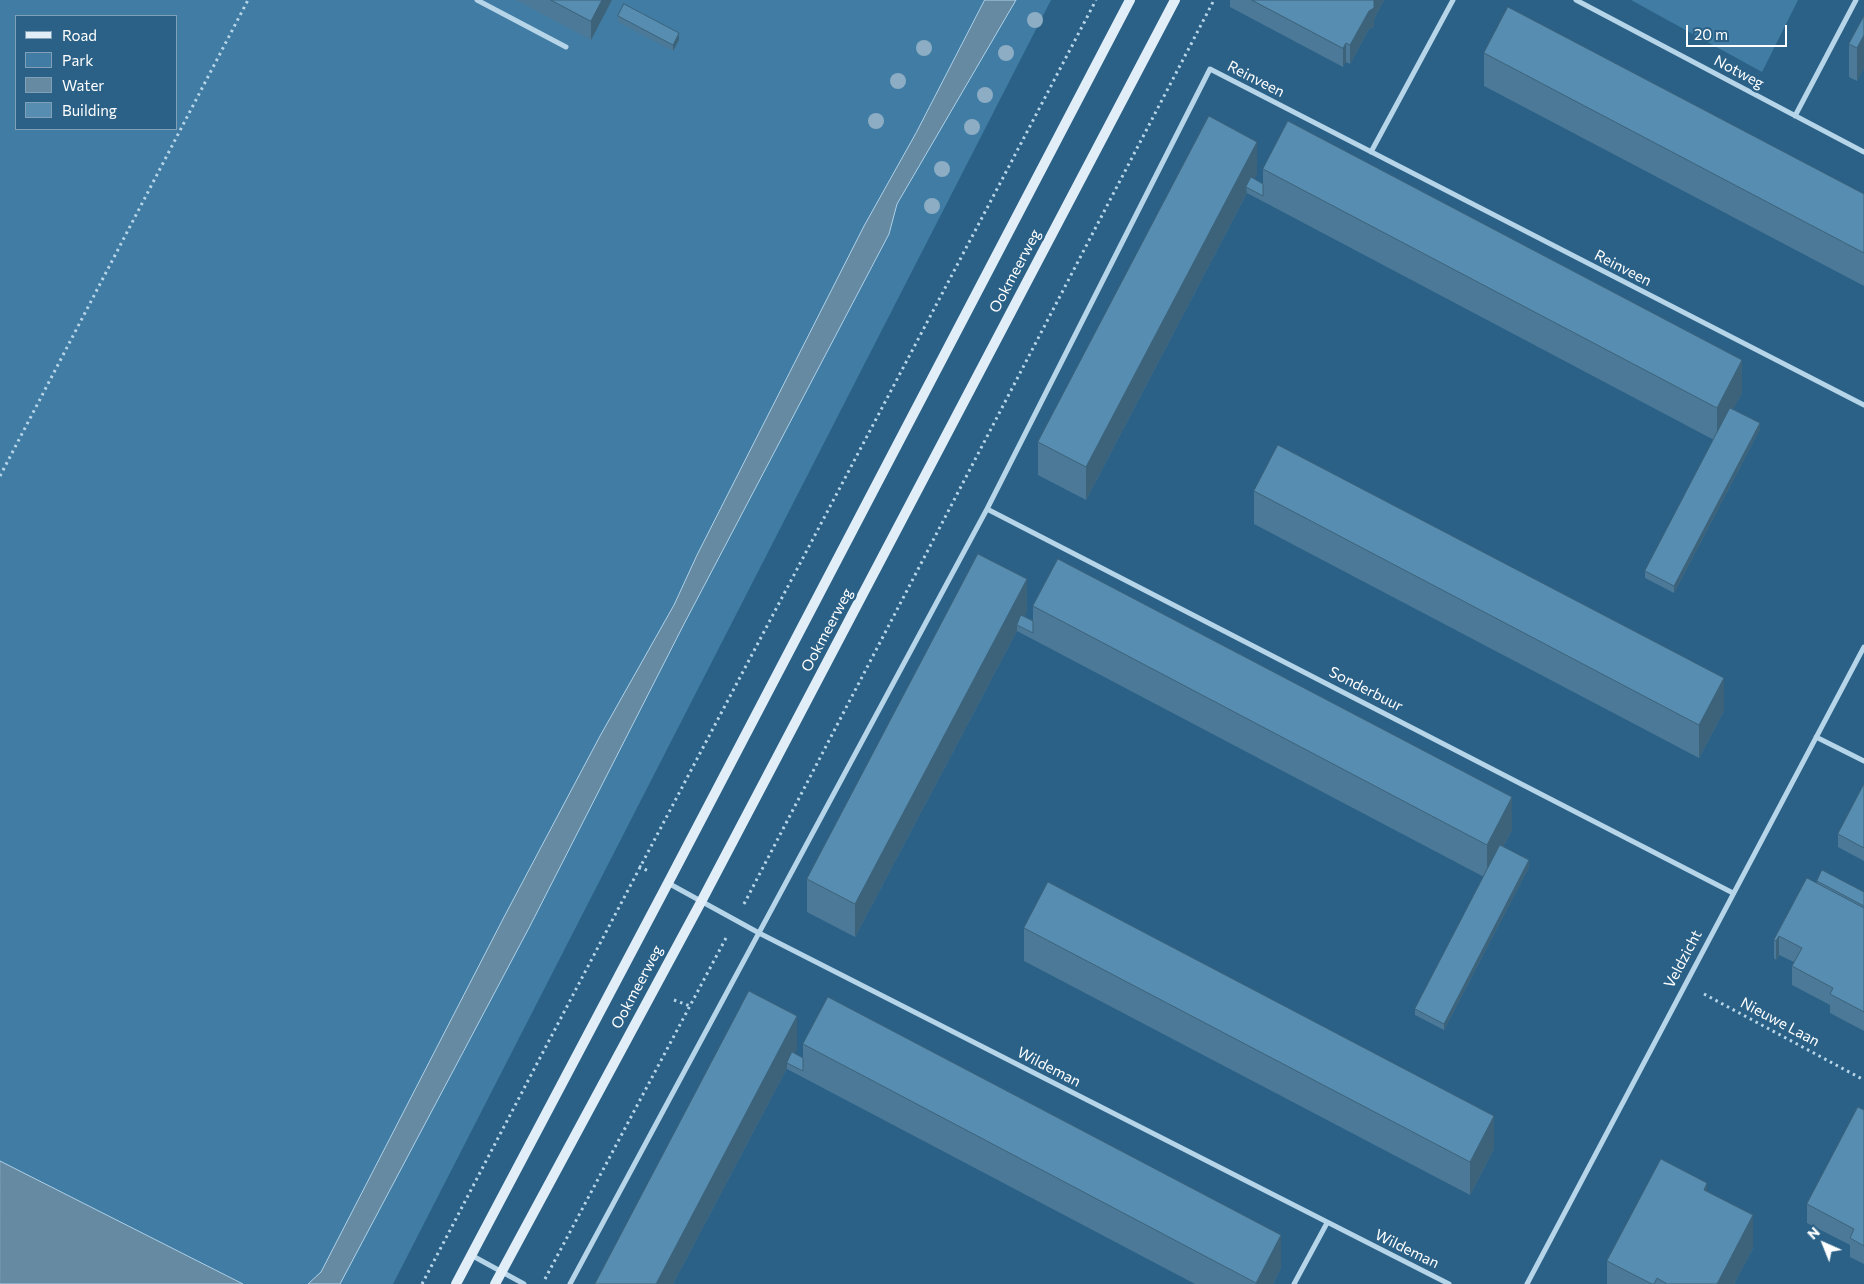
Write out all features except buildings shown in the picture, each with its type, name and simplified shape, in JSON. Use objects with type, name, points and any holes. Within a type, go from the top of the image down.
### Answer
[{"type":"main road","name":"Ookmeerweg","points":[[456,1284],[1130,0]]},
{"type":"main road","name":"Ookmeerweg","points":[[495,1284],[701,902],[1175,0]]},
{"type":"street","points":[[477,0],[566,47]]},
{"type":"street","points":[[1371,152],[1452,0]]},
{"type":"street","name":"Notweg","points":[[1576,0],[1864,152]]},
{"type":"street","points":[[1795,116],[1856,0]]},
{"type":"street","name":"Reinveen","points":[[987,508],[1210,69],[1864,406]]},
{"type":"street","points":[[570,1284],[987,508]]},
{"type":"street","name":"Sonderbuur","points":[[987,508],[1733,892]]},
{"type":"street","name":"Veldzicht","points":[[1527,1284],[1864,647]]},
{"type":"street","points":[[1816,736],[1864,761]]},
{"type":"street","name":"Wildeman","points":[[668,883],[759,933],[1449,1284]]},
{"type":"street","points":[[1294,1284],[1327,1223]]},
{"type":"street","points":[[471,1255],[524,1284]]},
{"type":"path","points":[[0,476],[248,0]]},
{"type":"path","points":[[422,1284],[639,866],[847,477],[1096,0]]},
{"type":"path","points":[[542,1284],[735,920],[1214,0]]},
{"type":"path","name":"Nieuwe Laan","points":[[1685,983],[1864,1080]]},
{"type":"green space","points":[[0,0],[1051,0],[393,1284],[333,1284],[317,1276],[308,1284],[243,1284],[0,1161]]},
{"type":"green space","points":[[1631,0],[1798,0],[1762,72]]},
{"type":"water","points":[[985,0],[1016,0],[897,204],[889,234],[684,624],[530,926],[340,1284],[308,1284],[321,1272],[504,917],[600,736],[674,605],[697,555],[864,226],[916,133]]},
{"type":"water","points":[[0,1161],[243,1284],[0,1284]]}]
